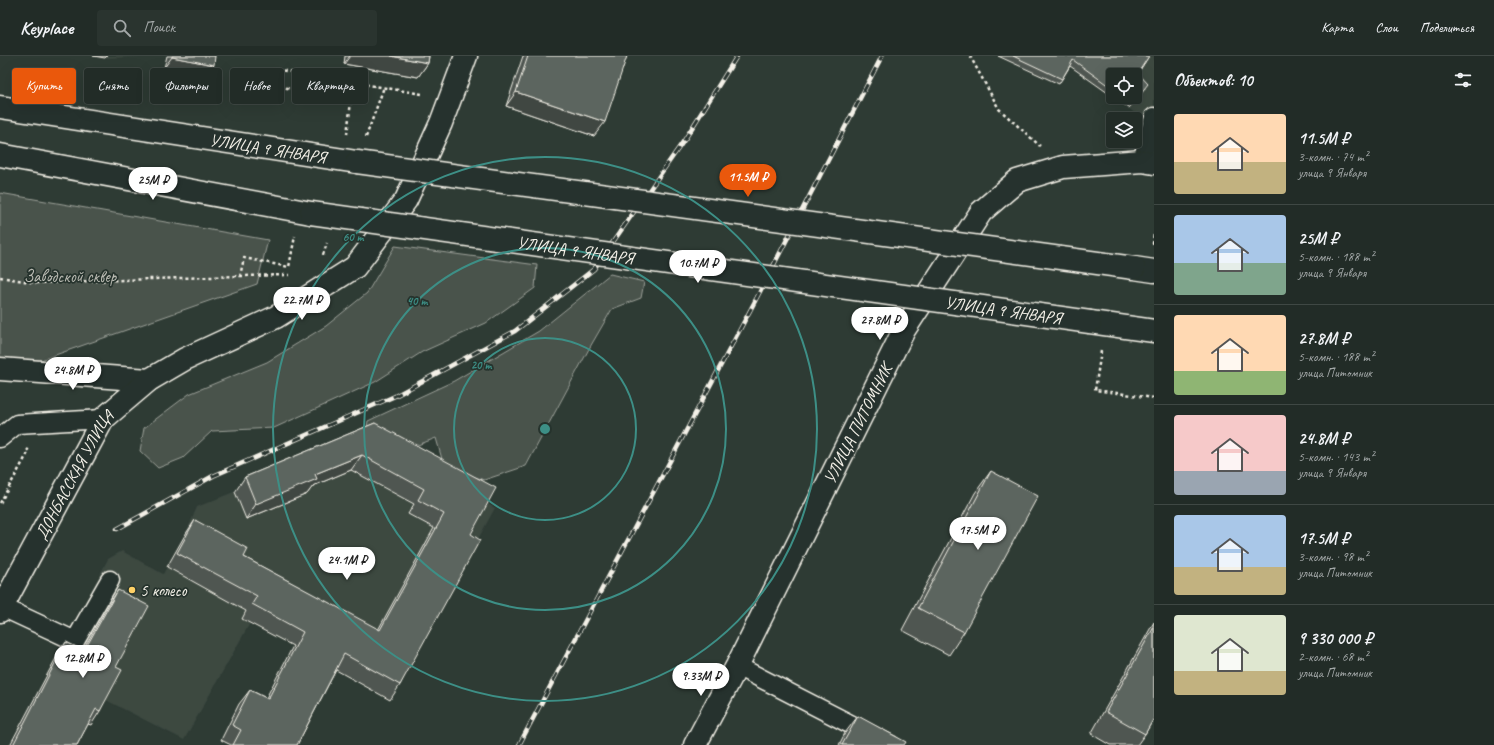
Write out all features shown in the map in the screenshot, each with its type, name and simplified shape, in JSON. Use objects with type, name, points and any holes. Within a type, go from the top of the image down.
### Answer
[{"type":"main road","name":"ДОНБАССКАЯ УЛИЦА","points":[[1,609],[103,419],[149,380],[185,359],[276,317],[355,267],[406,200],[441,123],[466,56]]},
{"type":"main road","name":"УЛИЦА 9 ЯНВАРЯ","points":[[0,107],[356,162],[1144,269]]},
{"type":"main road","name":"УЛИЦА 9 ЯНВАРЯ","points":[[0,155],[311,213],[1154,331]]},
{"type":"main road","name":"УЛИЦА ПИТОМНИК","points":[[695,745],[737,666],[904,330],[981,212],[1016,180],[1063,167],[1148,162]]},
{"type":"main road","points":[[0,369],[149,380]]},
{"type":"lane","points":[[1148,162],[1154,117]]},
{"type":"lane","points":[[4,435],[17,424],[103,419]]},
{"type":"lane","points":[[1,609],[75,641],[110,580]]},
{"type":"lane","points":[[737,666],[891,745]]},
{"type":"path","points":[[970,56],[999,109],[1063,167]]},
{"type":"path","points":[[346,137],[351,102],[278,86],[280,70],[424,94]]},
{"type":"path","points":[[0,276],[36,283],[240,276],[244,258],[288,267],[296,234]]},
{"type":"path","points":[[1102,346],[1095,390],[1154,398]]},
{"type":"path","points":[[0,503],[29,451],[4,435]]},
{"type":"shaded area","points":[[93,56],[152,56],[105,58]]},
{"type":"shaded area","points":[[998,56],[1154,56],[1154,127],[1142,118],[1142,112],[1133,112],[1122,104],[1142,104],[1142,68],[1106,68],[1106,92],[1095,84],[1103,76],[1073,59],[1059,84]]},
{"type":"shaded area","points":[[365,438],[495,508],[390,700],[250,623],[184,740],[104,699],[57,656],[108,559],[122,551],[163,574],[185,535],[197,507]]},
{"type":"green space","name":"Заводской сквер","points":[[0,193],[268,240],[257,284],[41,360],[0,361]]},
{"type":"green space","points":[[395,246],[537,265],[535,288],[486,323],[422,352],[375,382],[274,428],[212,431],[183,458],[158,468],[140,451],[144,428],[189,394],[267,362],[326,326],[367,293]]},
{"type":"green space","points":[[610,274],[644,282],[641,298],[612,309],[526,466],[484,480],[444,466],[436,438],[402,451],[366,433],[368,421],[454,381],[539,331]]},
{"type":"building","points":[[172,56],[215,56],[214,65]]},
{"type":"building","points":[[391,56],[429,56],[428,63]]},
{"type":"building","points":[[528,56],[627,56],[605,122],[516,92]]},
{"type":"building","points":[[1013,56],[1149,56],[1141,68],[1106,68],[1106,84],[1073,60],[1062,79]]},
{"type":"building","points":[[1142,77],[1148,84],[1142,92]]},
{"type":"building","points":[[375,423],[496,488],[471,534],[480,540],[400,685],[344,654],[297,745],[233,745],[241,730],[232,725],[250,690],[268,699],[303,632],[252,604],[257,596],[177,553],[195,520],[248,549],[244,557],[380,630],[444,514],[418,500],[424,489],[362,455],[315,474],[317,479],[256,504],[245,477]]},
{"type":"building","points":[[991,471],[1038,496],[964,632],[918,608]]},
{"type":"building","points":[[118,590],[149,606],[116,667],[122,670],[100,711],[96,709],[77,745],[13,745],[66,642],[84,651]]},
{"type":"building","points":[[1154,627],[1154,718],[1145,734],[1106,712]]},
{"type":"building","points":[[858,716],[906,742],[904,745],[842,745]]},
{"type":"railway","points":[[117,529],[213,476],[395,396],[515,331],[594,269],[685,139],[737,56]]},
{"type":"railway","points":[[519,745],[754,303],[882,56]]},
{"type":"place","name":"5 колесо","points":[[132,590]]}]
